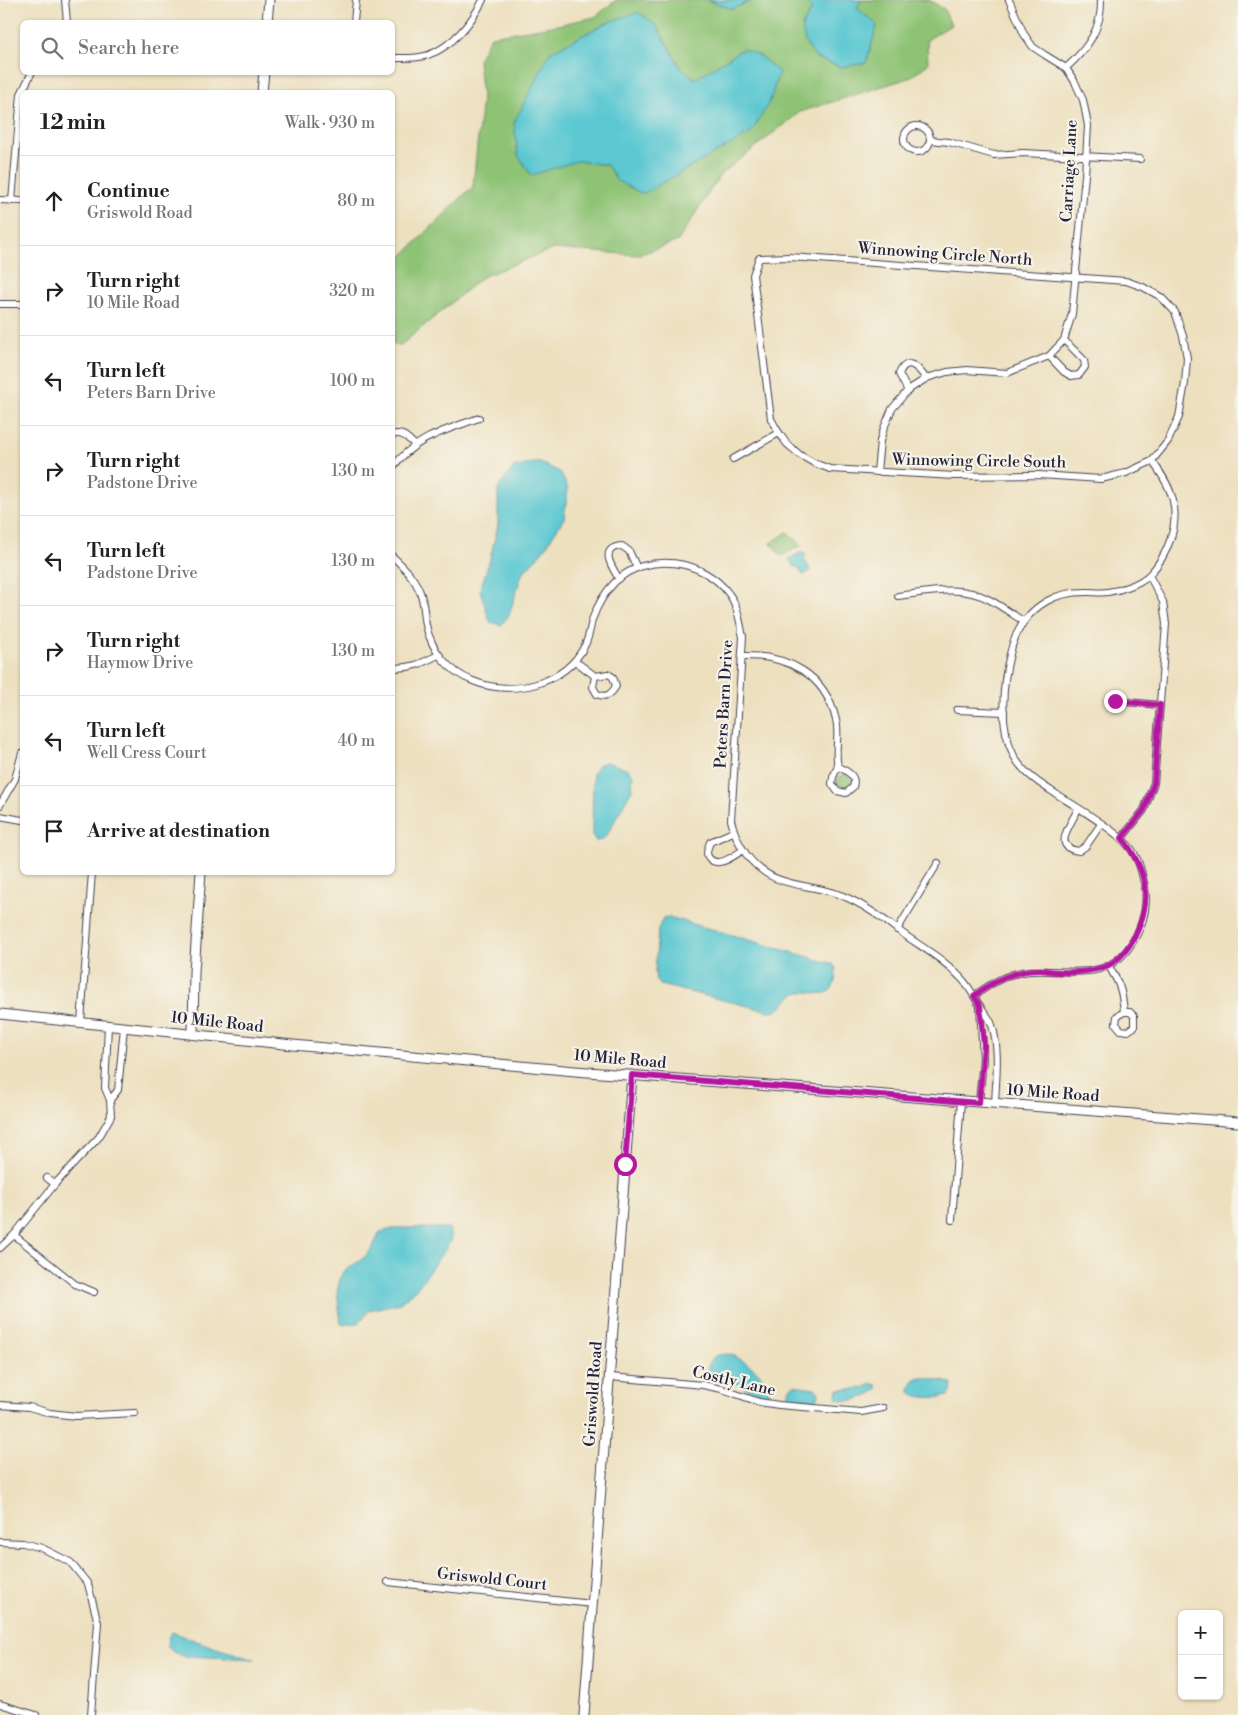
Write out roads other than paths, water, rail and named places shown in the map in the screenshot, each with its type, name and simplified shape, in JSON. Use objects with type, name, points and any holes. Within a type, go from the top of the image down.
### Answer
[{"type":"main road","points":[[267,20],[269,0]]},
{"type":"main road","points":[[262,90],[264,75]]},
{"type":"main road","points":[[193,1034],[194,972],[201,875]]},
{"type":"main road","name":"10 Mile Road","points":[[0,1014],[108,1026],[632,1075],[1238,1122]]},
{"type":"main road","name":"Griswold Road","points":[[584,1715],[632,1075]]},
{"type":"street","points":[[65,0],[67,20]]},
{"type":"street","points":[[354,20],[356,0]]},
{"type":"street","points":[[395,58],[410,59],[429,54],[447,43],[464,30],[477,13],[483,0]]},
{"type":"street","points":[[1009,0],[1024,34],[1033,47],[1066,68],[1079,57],[1094,37],[1100,22],[1102,0]]},
{"type":"street","name":"Carriage Lane","points":[[878,472],[880,441],[884,428],[892,409],[908,391],[926,379],[947,372],[967,370],[1007,373],[1049,356],[1064,340],[1072,314],[1088,126],[1083,100],[1066,68]]},
{"type":"street","points":[[23,90],[30,75]]},
{"type":"street","points":[[12,201],[20,106]]},
{"type":"street","points":[[916,126],[926,130],[930,140],[929,145],[920,152],[910,150],[904,141],[906,131],[916,126]]},
{"type":"street","points":[[930,140],[949,142],[994,155],[1022,153],[1140,159]]},
{"type":"street","points":[[0,200],[20,202]]},
{"type":"street","name":"Winnowing Circle North","points":[[771,418],[753,275],[758,258],[790,257],[1076,277],[1126,282],[1143,287],[1160,297],[1175,312],[1183,336],[1187,358],[1179,418]]},
{"type":"street","points":[[0,304],[20,304]]},
{"type":"street","points":[[1049,356],[1064,372],[1071,376],[1079,375],[1084,367],[1084,360],[1064,340]]},
{"type":"street","points":[[908,391],[899,374],[904,367],[910,364],[915,366],[926,379]]},
{"type":"street","points":[[395,459],[415,445],[479,418]]},
{"type":"street","name":"Winnowing Circle South","points":[[771,418],[786,444],[814,463],[830,468],[955,476],[1040,475],[1101,479],[1126,473],[1152,461],[1168,441],[1179,418]]},
{"type":"street","points":[[395,434],[399,433],[404,435],[415,445]]},
{"type":"street","points":[[733,459],[779,433]]},
{"type":"street","points":[[974,996],[989,984],[1023,972],[1039,970],[1081,972],[1112,964],[1130,947],[1143,921],[1146,891],[1135,854],[1122,838],[1035,781],[1014,758],[1004,724],[1004,712],[1009,654],[1015,635],[1023,622],[1047,601],[1068,593],[1107,592],[1137,583],[1149,575],[1169,544],[1174,523],[1174,501],[1165,480],[1152,461]]},
{"type":"street","points":[[619,579],[608,559],[608,553],[612,549],[622,546],[628,551],[637,568]]},
{"type":"street","name":"Peters Barn Drive","points":[[395,558],[404,566],[414,579],[420,593],[426,626],[438,655],[462,676],[485,685],[536,685],[546,682],[575,661],[589,635],[597,608],[605,594],[619,579],[637,568],[662,562],[679,564],[701,570],[721,584],[730,595],[736,608],[742,637],[731,820],[733,832],[743,850],[762,872],[774,879],[790,884],[828,890],[845,896],[943,962],[963,980],[980,1006],[988,1014],[992,1025],[997,1048],[995,1104]]},
{"type":"street","points":[[1122,838],[1144,810],[1154,783],[1166,624],[1163,602],[1149,575]]},
{"type":"street","points":[[898,596],[942,590],[975,593],[990,600],[1023,622]]},
{"type":"street","points":[[395,668],[409,668],[419,665],[438,655]]},
{"type":"street","points":[[742,656],[780,659],[797,666],[818,683],[830,700],[836,720],[836,758],[838,766]]},
{"type":"street","points":[[575,661],[595,676]]},
{"type":"street","points":[[1115,701],[1160,705]]},
{"type":"street","points":[[957,710],[1004,712]]},
{"type":"street","points":[[0,806],[15,779],[20,761]]},
{"type":"street","points":[[1078,809],[1064,837],[1065,845],[1070,850],[1079,851],[1086,846],[1101,824]]},
{"type":"street","points":[[0,816],[20,820]]},
{"type":"street","points":[[733,832],[710,842],[707,848],[707,855],[710,860],[722,862],[743,850]]},
{"type":"street","points":[[897,930],[938,863]]},
{"type":"street","points":[[81,1023],[92,875]]},
{"type":"street","points":[[1108,965],[1117,979],[1122,992],[1124,1012]]},
{"type":"street","name":"Peters Barn Drive","points":[[979,1103],[984,1045],[980,1006]]},
{"type":"street","points":[[0,1248],[103,1131],[111,1116],[110,1100],[105,1088],[108,1026]]},
{"type":"street","points":[[110,1100],[118,1090],[124,1027]]},
{"type":"street","points":[[952,1220],[961,1101]]},
{"type":"street","points":[[48,1178],[55,1184]]},
{"type":"street","points":[[14,1234],[75,1284],[94,1292]]},
{"type":"street","name":"Costly Lane","points":[[610,1377],[703,1385],[722,1389],[759,1402],[779,1405],[861,1412],[883,1408]]},
{"type":"street","points":[[0,1405],[29,1407],[50,1413],[76,1416],[135,1413]]},
{"type":"street","points":[[0,1542],[23,1543],[42,1548],[70,1562],[88,1584],[98,1623],[91,1715]]},
{"type":"street","name":"Griswold Court","points":[[388,1582],[592,1604]]},
{"type":"street","points":[[0,1704],[36,1715]]},
{"type":"water","points":[[707,0],[753,0],[732,9]]},
{"type":"water","points":[[805,0],[861,0],[857,8],[877,25],[866,63],[841,67],[816,58],[805,42],[802,26],[812,9]]},
{"type":"water","points":[[638,12],[656,25],[681,68],[695,79],[743,49],[760,56],[779,72],[770,101],[751,133],[643,194],[617,181],[607,165],[577,161],[531,175],[518,155],[514,123],[550,52],[606,23]]},
{"type":"water","points":[[538,462],[560,472],[568,488],[564,518],[543,551],[522,574],[509,615],[501,625],[490,622],[480,590],[498,525],[498,489],[513,468]]},
{"type":"water","points":[[803,551],[806,556],[803,558],[811,571],[803,575],[797,566],[794,567],[789,559]]},
{"type":"water","points":[[606,762],[628,769],[633,775],[632,789],[607,835],[602,840],[596,841],[592,835],[593,773],[598,765]]},
{"type":"water","points":[[669,917],[833,964],[836,968],[832,989],[821,993],[801,992],[795,994],[779,1009],[769,1011],[660,985],[656,980],[655,972],[658,929],[663,918]]},
{"type":"water","points":[[397,1228],[449,1228],[451,1241],[418,1287],[400,1303],[369,1310],[359,1323],[341,1324],[337,1291],[342,1273],[365,1257],[373,1247],[380,1232]]},
{"type":"water","points":[[731,1354],[760,1375],[768,1387],[770,1395],[768,1397],[713,1377],[707,1371],[710,1361],[714,1356]]},
{"type":"water","points":[[921,1377],[952,1383],[951,1393],[948,1396],[923,1397],[910,1392],[911,1384]]},
{"type":"water","points":[[872,1384],[877,1385],[877,1390],[862,1398],[841,1400],[836,1398],[838,1390],[863,1388]]},
{"type":"water","points":[[794,1385],[815,1388],[819,1393],[817,1400],[789,1397],[790,1388]]},
{"type":"water","points":[[172,1632],[219,1649],[255,1659],[183,1656],[173,1652],[167,1645]]}]
